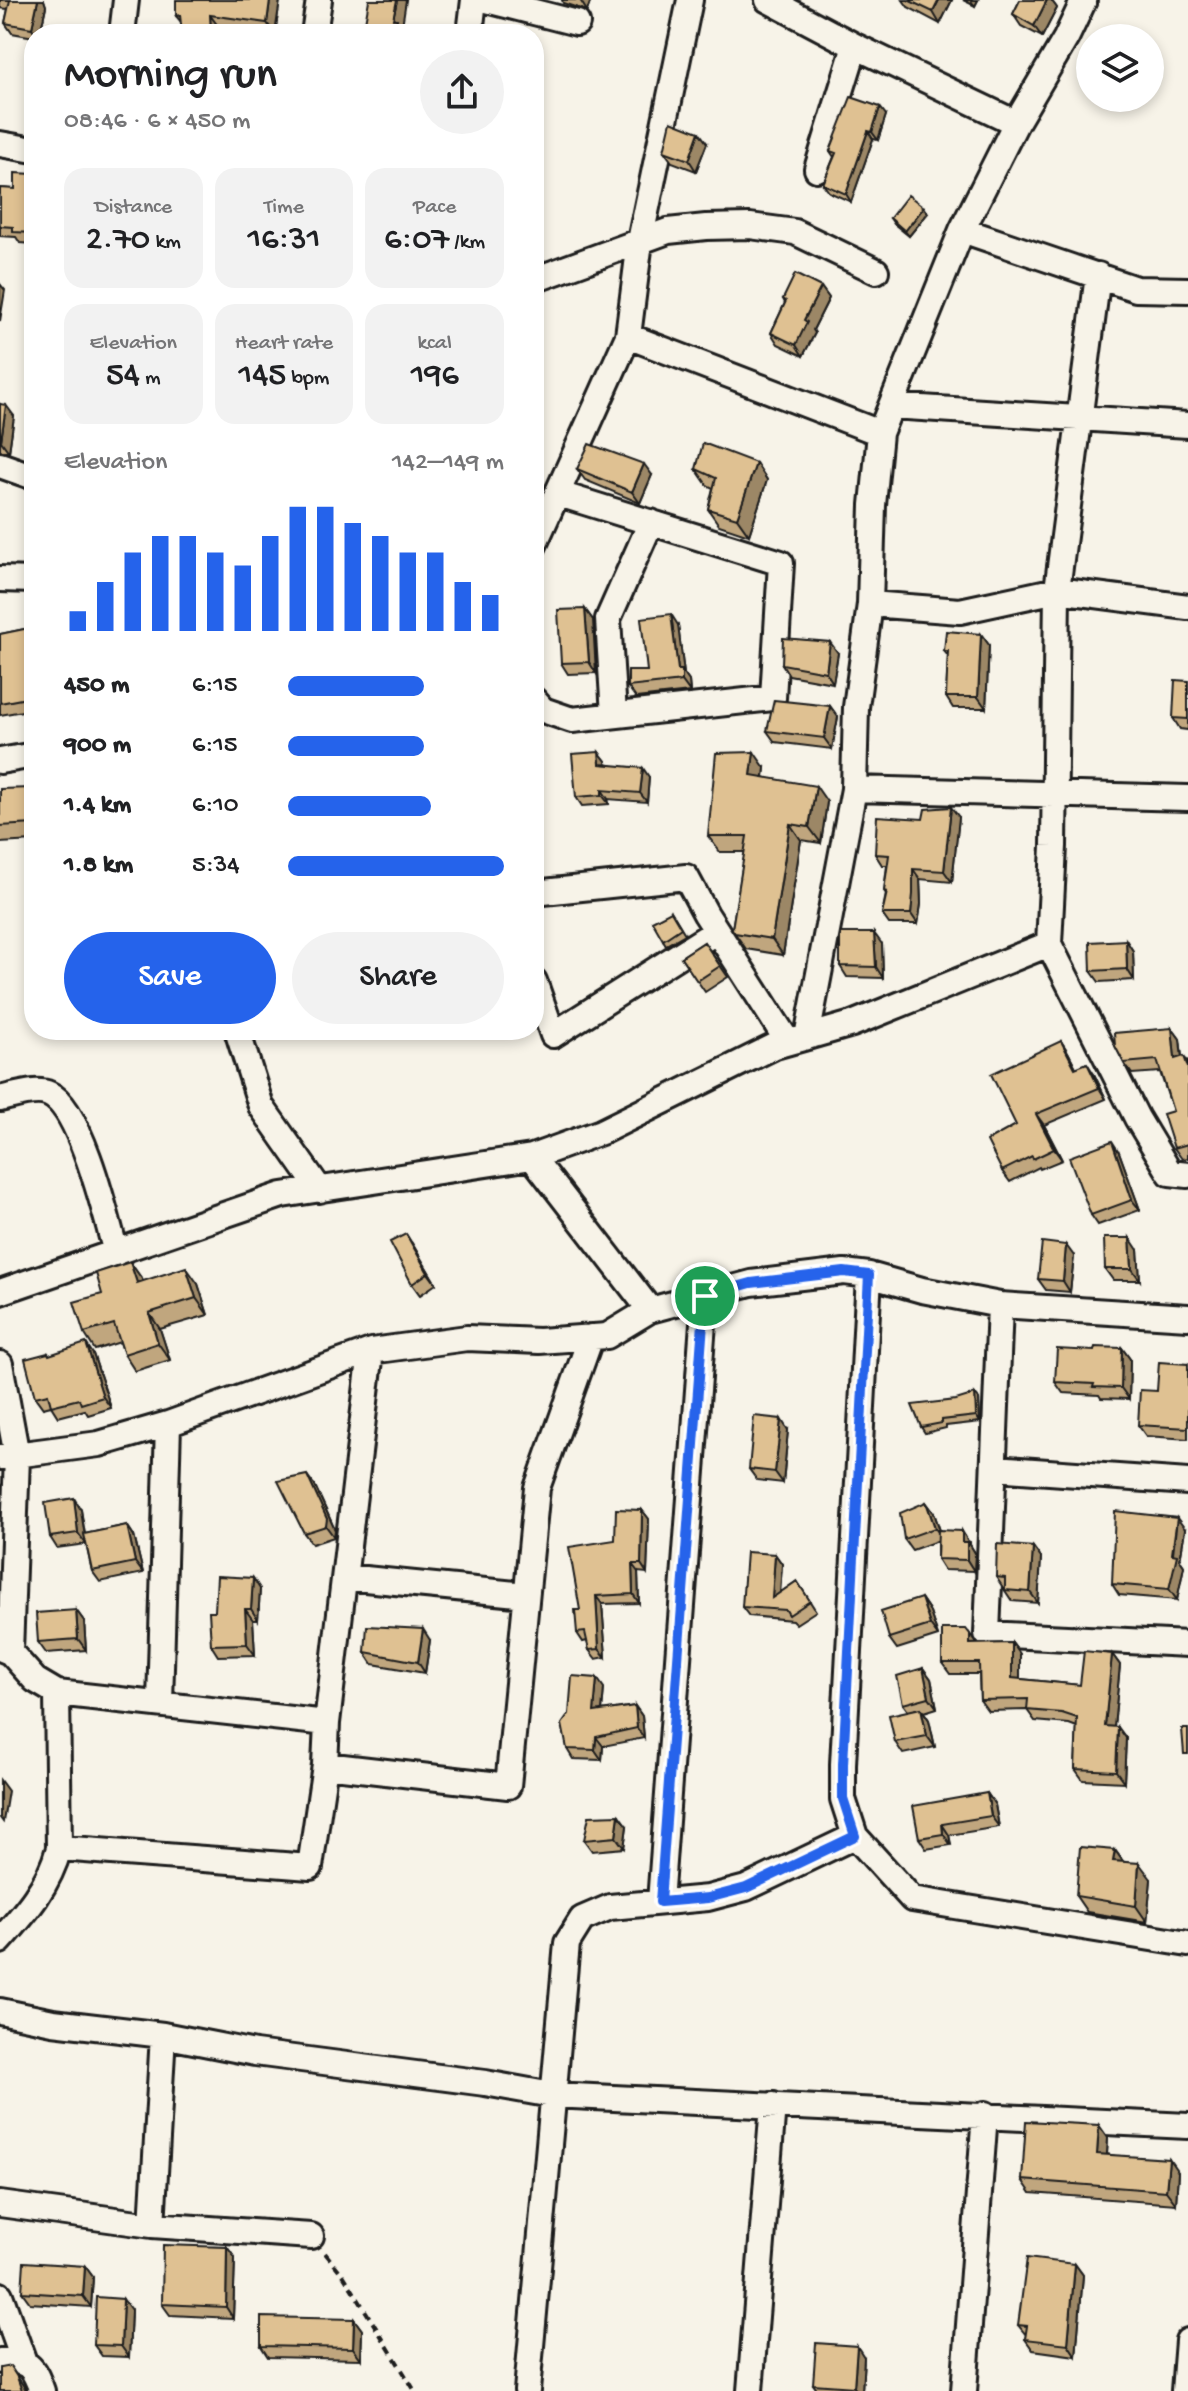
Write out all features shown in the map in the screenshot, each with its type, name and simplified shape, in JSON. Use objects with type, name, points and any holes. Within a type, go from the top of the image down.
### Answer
[{"type":"street","points":[[123,24],[126,0]]},
{"type":"street","points":[[315,24],[319,0]]},
{"type":"street","points":[[471,24],[474,0]]},
{"type":"street","points":[[487,0],[577,23]]},
{"type":"street","points":[[544,525],[628,336],[640,241],[690,0]]},
{"type":"street","points":[[768,0],[855,46],[1016,123]]},
{"type":"street","points":[[798,1040],[854,789],[856,707],[870,604],[873,505],[880,433],[962,230],[1016,123],[1066,38],[1084,0]]},
{"type":"street","points":[[817,169],[855,46]]},
{"type":"street","points":[[0,144],[24,148]]},
{"type":"street","points":[[544,276],[668,231],[750,226],[795,232],[876,271]]},
{"type":"street","points":[[962,230],[1136,289],[1188,290]]},
{"type":"street","points":[[1098,275],[1057,590],[1049,944],[1137,1118],[1170,1173],[1188,1175]]},
{"type":"street","points":[[628,336],[880,433]]},
{"type":"street","points":[[891,406],[1188,425]]},
{"type":"street","points":[[0,465],[24,473]]},
{"type":"street","points":[[544,710],[572,720],[773,698],[781,563],[559,494]]},
{"type":"street","points":[[614,715],[608,619],[651,522]]},
{"type":"street","points":[[0,579],[24,580]]},
{"type":"street","points":[[870,604],[960,611],[1057,590],[1188,607]]},
{"type":"street","points":[[0,761],[24,757]]},
{"type":"street","points":[[854,789],[1188,798]]},
{"type":"street","points":[[544,892],[686,877],[717,931],[798,1040]]},
{"type":"street","points":[[544,1009],[553,1035],[717,931]]},
{"type":"street","points":[[0,1292],[282,1195],[532,1157],[601,1132],[775,1046],[852,1024],[1049,944]]},
{"type":"street","points":[[240,1040],[261,1106],[320,1190]]},
{"type":"street","points":[[0,1099],[28,1093],[48,1093],[62,1104],[76,1128],[101,1195],[116,1253]]},
{"type":"street","points":[[532,1157],[650,1310]]},
{"type":"street","points":[[9,1456],[99,1444],[168,1424],[371,1351],[467,1338],[539,1341],[607,1336],[650,1310],[751,1283],[844,1272],[1000,1305],[1188,1317]]},
{"type":"street","points":[[869,1275],[843,1764],[843,1799],[855,1836],[912,1899],[1188,1944]]},
{"type":"street","points":[[660,1902],[705,1296]]},
{"type":"street","points":[[1000,1305],[987,1634],[1188,1644]]},
{"type":"street","points":[[325,1765],[508,1786],[537,1488],[591,1337]]},
{"type":"street","points":[[59,1848],[310,1867],[325,1765],[327,1723],[371,1351]]},
{"type":"street","points":[[0,1364],[9,1456],[5,1650],[35,1680],[57,1693],[327,1723]]},
{"type":"street","points":[[160,1703],[168,1424]]},
{"type":"street","points":[[994,1468],[1188,1482]]},
{"type":"street","points":[[345,1577],[526,1595]]},
{"type":"street","points":[[0,1941],[37,1898],[54,1870],[59,1848],[57,1693]]},
{"type":"street","points":[[527,2391],[567,1943],[582,1919],[610,1907],[708,1898],[746,1888],[855,1836]]},
{"type":"street","points":[[0,2011],[53,2022],[163,2035],[255,2053],[485,2083],[552,2095],[1188,2126]]},
{"type":"street","points":[[152,2225],[163,2035]]},
{"type":"street","points":[[750,2391],[773,2105]]},
{"type":"street","points":[[964,2391],[985,2114]]},
{"type":"street","points":[[0,2204],[152,2225],[311,2236]]},
{"type":"street","points":[[0,2295],[12,2361],[34,2370],[42,2391]]},
{"type":"street","points":[[1184,2391],[1188,2341]]},
{"type":"path","points":[[311,2236],[344,2276],[415,2391]]},
{"type":"building","points":[[10,0],[38,0],[33,24],[24,24],[24,27],[5,23]]},
{"type":"building","points":[[176,0],[270,0],[267,23],[210,15],[210,24],[181,24],[180,15],[176,16]]},
{"type":"building","points":[[369,0],[397,0],[393,19],[397,19],[396,24],[365,24]]},
{"type":"building","points":[[908,0],[939,0],[933,12]]},
{"type":"building","points":[[1020,0],[1047,0],[1034,26],[1013,14]]},
{"type":"building","points":[[851,97],[880,107],[872,132],[868,131],[846,194],[823,184],[836,153],[830,151]]},
{"type":"building","points":[[671,121],[699,132],[689,160],[664,151]]},
{"type":"building","points":[[15,173],[24,173],[24,233],[13,232],[13,227],[0,226],[0,188],[15,189]]},
{"type":"building","points":[[908,195],[924,207],[905,231],[890,218]]},
{"type":"building","points":[[795,274],[821,287],[804,320],[807,322],[796,345],[771,333]]},
{"type":"building","points":[[0,404],[6,405],[1,441],[0,441]]},
{"type":"building","points":[[703,443],[756,463],[737,518],[708,509],[716,478],[696,469]]},
{"type":"building","points":[[589,444],[644,464],[632,492],[577,469]]},
{"type":"building","points":[[585,609],[589,662],[561,663],[558,610]]},
{"type":"building","points":[[671,614],[682,681],[628,687],[628,671],[647,671],[641,618]]},
{"type":"building","points":[[24,629],[24,698],[0,703],[0,634]]},
{"type":"building","points":[[946,631],[981,634],[978,697],[946,697]]},
{"type":"building","points":[[783,638],[830,642],[826,672],[782,664]]},
{"type":"building","points":[[1175,680],[1188,681],[1188,719],[1173,718]]},
{"type":"building","points":[[774,700],[830,706],[824,738],[767,731]]},
{"type":"building","points":[[599,752],[600,764],[643,768],[640,793],[602,790],[602,795],[576,797],[572,754]]},
{"type":"building","points":[[754,752],[751,775],[816,786],[809,827],[790,824],[772,939],[735,933],[732,929],[747,836],[708,836],[716,753]]},
{"type":"building","points":[[24,788],[24,825],[0,826],[0,789]]},
{"type":"building","points":[[951,807],[944,871],[913,869],[911,914],[882,914],[889,855],[875,854],[877,816],[923,819],[925,809]]},
{"type":"building","points":[[671,911],[681,928],[663,940],[652,921]]},
{"type":"building","points":[[840,933],[874,933],[876,967],[840,966]]},
{"type":"building","points":[[1126,940],[1127,969],[1091,971],[1090,942]]},
{"type":"building","points":[[704,942],[720,966],[697,981],[681,957]]},
{"type":"building","points":[[1172,1028],[1175,1059],[1184,1056],[1188,1068],[1188,1144],[1174,1148],[1163,1114],[1173,1111],[1157,1060],[1124,1063],[1115,1046],[1114,1033]]},
{"type":"building","points":[[1061,1041],[1075,1068],[1087,1063],[1099,1088],[1036,1114],[1054,1149],[1002,1171],[987,1141],[1016,1125],[991,1074]]},
{"type":"building","points":[[1112,1141],[1132,1200],[1091,1215],[1069,1157]]},
{"type":"building","points":[[406,1234],[428,1273],[412,1284],[390,1242]]},
{"type":"building","points":[[1104,1238],[1130,1238],[1132,1269],[1105,1269]]},
{"type":"building","points":[[1042,1242],[1066,1245],[1063,1281],[1038,1279]]},
{"type":"building","points":[[130,1262],[137,1283],[186,1267],[196,1298],[149,1313],[158,1343],[124,1354],[114,1324],[84,1333],[74,1302],[102,1294],[96,1273]]},
{"type":"building","points":[[86,1343],[103,1397],[81,1404],[79,1399],[51,1406],[48,1394],[35,1397],[25,1359]]},
{"type":"building","points":[[1095,1347],[1122,1348],[1121,1388],[1055,1382],[1057,1349],[1094,1351]]},
{"type":"building","points":[[1159,1362],[1188,1364],[1188,1428],[1138,1425],[1140,1390],[1157,1391]]},
{"type":"building","points":[[975,1394],[976,1416],[942,1420],[942,1423],[921,1427],[912,1405],[956,1400]]},
{"type":"building","points":[[754,1416],[781,1419],[775,1472],[749,1469]]},
{"type":"building","points":[[307,1475],[327,1519],[326,1526],[304,1533],[278,1481]]},
{"type":"building","points":[[74,1498],[78,1533],[50,1537],[45,1503]]},
{"type":"building","points":[[926,1502],[935,1528],[904,1539],[900,1513]]},
{"type":"building","points":[[616,1509],[642,1510],[641,1564],[632,1564],[633,1594],[596,1596],[599,1649],[589,1650],[585,1632],[577,1633],[575,1610],[580,1610],[569,1547],[615,1540]]},
{"type":"building","points":[[1115,1511],[1177,1518],[1172,1554],[1177,1555],[1169,1589],[1112,1584]]},
{"type":"building","points":[[127,1525],[135,1562],[92,1571],[84,1534]]},
{"type":"building","points":[[938,1530],[962,1531],[962,1542],[967,1542],[967,1560],[937,1559]]},
{"type":"building","points":[[997,1544],[1033,1547],[1030,1592],[1005,1590],[1005,1578],[996,1577]]},
{"type":"building","points":[[746,1552],[775,1554],[772,1598],[797,1581],[810,1601],[789,1615],[786,1610],[742,1607]]},
{"type":"building","points":[[217,1576],[253,1578],[251,1609],[245,1609],[247,1644],[211,1645],[209,1611],[215,1611]]},
{"type":"building","points":[[921,1598],[930,1625],[889,1638],[881,1611]]},
{"type":"building","points":[[76,1610],[78,1639],[38,1642],[36,1613]]},
{"type":"building","points":[[367,1626],[423,1629],[418,1662],[365,1652]]},
{"type":"building","points":[[942,1629],[966,1629],[970,1634],[970,1644],[1012,1643],[1012,1678],[1080,1685],[1084,1651],[1112,1654],[1105,1726],[1118,1727],[1116,1771],[1075,1769],[1077,1718],[1062,1713],[1027,1710],[1028,1699],[980,1700],[979,1663],[942,1663]]},
{"type":"building","points":[[923,1668],[929,1697],[903,1704],[897,1676]]},
{"type":"building","points":[[572,1676],[597,1678],[594,1712],[635,1706],[637,1728],[596,1737],[595,1750],[567,1749],[562,1724],[569,1714]]},
{"type":"building","points":[[921,1708],[927,1736],[895,1742],[889,1715]]},
{"type":"building","points":[[1182,1729],[1188,1729],[1188,1754],[1184,1754]]},
{"type":"building","points":[[987,1793],[991,1816],[942,1824],[943,1834],[919,1838],[913,1806]]},
{"type":"building","points":[[619,1815],[616,1837],[584,1840],[589,1816]]},
{"type":"building","points":[[1080,1847],[1115,1850],[1113,1861],[1139,1863],[1136,1906],[1076,1896]]},
{"type":"building","points":[[1026,2121],[1099,2125],[1097,2154],[1169,2159],[1166,2191],[1022,2180]]},
{"type":"building","points":[[163,2245],[227,2247],[226,2307],[162,2304]]},
{"type":"building","points":[[1027,2258],[1075,2264],[1068,2344],[1025,2339],[1027,2326],[1018,2325]]},
{"type":"building","points":[[24,2262],[85,2266],[83,2296],[22,2292]]},
{"type":"building","points":[[96,2297],[123,2299],[121,2346],[94,2345]]},
{"type":"building","points":[[261,2317],[354,2319],[353,2348],[261,2346]]},
{"type":"building","points":[[816,2343],[857,2346],[854,2387],[813,2384]]},
{"type":"building","points":[[10,2366],[22,2391],[0,2391],[0,2368]]},
{"type":"route","points":[[844,1272],[869,1275],[843,1764],[843,1799],[855,1836],[746,1888],[708,1898],[660,1902],[683,1599],[705,1296],[751,1283],[844,1272]]}]
